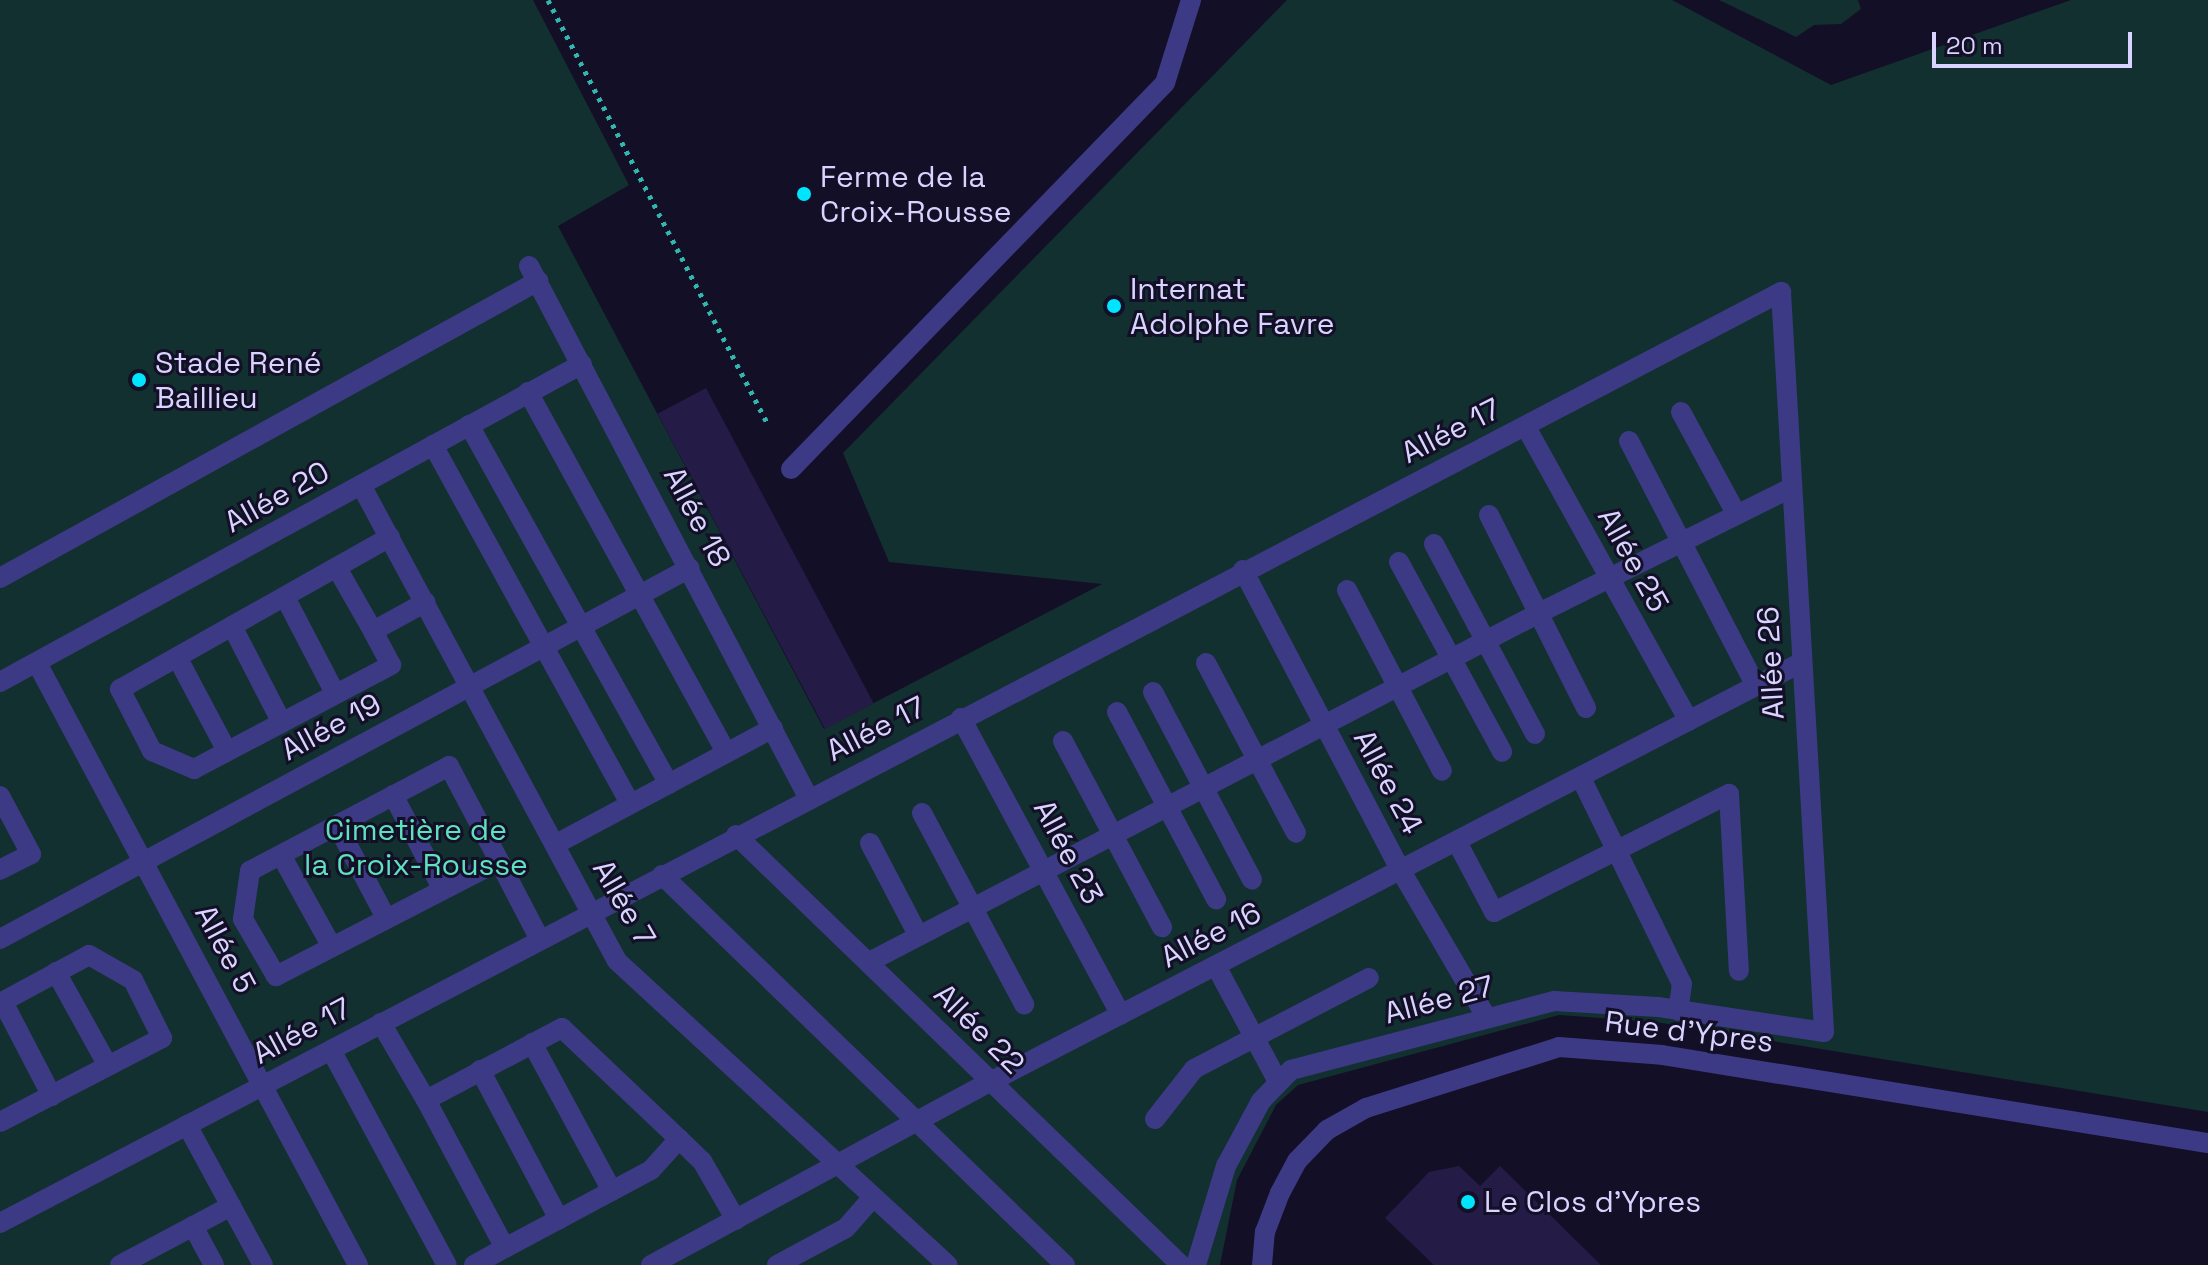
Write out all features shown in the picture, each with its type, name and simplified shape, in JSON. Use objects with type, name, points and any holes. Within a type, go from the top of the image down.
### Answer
[{"type":"street","points":[[791,469],[1165,83],[1191,0]]},
{"type":"street","name":"Allée 18","points":[[0,578],[534,274],[808,797]]},
{"type":"street","name":"Allée 17","points":[[0,1223],[808,797],[1781,292]]},
{"type":"street","name":"Allée 26","points":[[1781,292],[1800,663],[1824,1032]]},
{"type":"street","name":"Allée 20","points":[[0,682],[582,364]]},
{"type":"street","points":[[528,392],[726,752]]},
{"type":"street","points":[[1681,412],[1737,515]]},
{"type":"street","points":[[469,425],[669,784]]},
{"type":"street","name":"Allée 25","points":[[1526,427],[1689,721]]},
{"type":"street","points":[[1629,441],[1756,686]]},
{"type":"street","points":[[433,445],[630,804]]},
{"type":"street","name":"Allée 7","points":[[361,485],[472,684],[617,961],[948,1265]]},
{"type":"street","points":[[869,962],[1539,613],[1791,488]]},
{"type":"street","points":[[1489,515],[1586,708]]},
{"type":"street","points":[[337,568],[391,665],[194,769],[152,751],[120,689],[390,537]]},
{"type":"street","points":[[1434,544],[1535,734]]},
{"type":"street","points":[[1399,562],[1502,752]]},
{"type":"street","name":"Allée 19","points":[[0,939],[690,568]]},
{"type":"street","name":"Allée 24","points":[[1243,570],[1401,871],[1487,1018]]},
{"type":"street","points":[[1347,590],[1442,771]]},
{"type":"street","points":[[285,597],[335,693]]},
{"type":"street","points":[[373,631],[426,602]]},
{"type":"street","points":[[232,626],[282,723]]},
{"type":"street","points":[[177,657],[227,751]]},
{"type":"street","name":"Allée 5","points":[[37,663],[358,1265]]},
{"type":"street","points":[[1206,663],[1296,833]]},
{"type":"street","name":"Allée 16","points":[[651,1265],[990,1082],[1800,663]]},
{"type":"street","points":[[1153,692],[1252,880]]},
{"type":"street","points":[[1117,712],[1216,899]]},
{"type":"street","name":"Allée 23","points":[[961,718],[1121,1015]]},
{"type":"street","points":[[556,844],[773,728]]},
{"type":"street","points":[[1063,741],[1162,927]]},
{"type":"street","points":[[499,861],[276,976],[243,919],[250,871],[449,766],[499,861],[539,938]]},
{"type":"street","points":[[1581,778],[1682,984],[1678,1011]]},
{"type":"street","points":[[1457,842],[1494,912],[1729,794],[1739,971]]},
{"type":"street","points":[[393,795],[443,890]]},
{"type":"street","points":[[0,796],[31,854],[0,870]]},
{"type":"street","points":[[922,813],[1024,1004]]},
{"type":"street","points":[[337,825],[386,918]]},
{"type":"street","name":"Allée 22","points":[[736,835],[1181,1265]]},
{"type":"street","points":[[870,843],[918,935]]},
{"type":"street","points":[[281,855],[332,947]]},
{"type":"street","points":[[662,875],[1065,1265]]},
{"type":"street","points":[[0,1122],[52,1096],[162,1038],[133,980],[89,955],[1,1002],[52,1096]]},
{"type":"street","points":[[1196,1265],[1226,1166],[1277,1080],[1216,966]]},
{"type":"street","points":[[56,972],[108,1066]]},
{"type":"street","points":[[1155,1119],[1194,1069],[1369,978]]},
{"type":"street","name":"Allée 27","points":[[1277,1080],[1291,1070],[1554,1001],[1678,1011],[1824,1032]]},
{"type":"street","points":[[381,1023],[505,1248]]},
{"type":"street","points":[[426,1100],[562,1028],[702,1161],[736,1220]]},
{"type":"street","points":[[532,1043],[612,1191]]},
{"type":"street","name":"Rue d'Ypres","points":[[1262,1265],[1265,1232],[1280,1193],[1297,1161],[1327,1130],[1366,1108],[1559,1047],[1662,1055],[2208,1143]]},
{"type":"street","points":[[331,1050],[447,1265]]},
{"type":"street","points":[[480,1070],[559,1219]]},
{"type":"street","points":[[187,1125],[263,1265]]},
{"type":"street","points":[[474,1265],[651,1170],[679,1139]]},
{"type":"street","points":[[794,1263],[846,1228],[873,1197]]},
{"type":"street","points":[[134,1262],[231,1206]]},
{"type":"street","points":[[193,1226],[214,1265]]},
{"type":"path","points":[[548,0],[791,469]]},
{"type":"green space","name":"Cimetière de la Croix-Rousse","points":[[0,0],[533,0],[629,185],[558,226],[824,729],[1102,584],[889,562],[843,453],[1287,0],[1672,0],[1831,85],[2071,0],[2208,0],[2208,1112],[1656,1022],[1559,1015],[1298,1085],[1276,1105],[1237,1180],[1220,1265],[0,1265]]},
{"type":"green space","points":[[1719,0],[1858,0],[1861,9],[1841,24],[1814,25],[1796,37]]},
{"type":"building","points":[[706,388],[874,703],[825,729],[657,414]]},
{"type":"building","name":"Le Clos d'Ypres","points":[[1459,1166],[1480,1186],[1500,1166],[1601,1265],[1434,1265],[1385,1218],[1429,1172]]},
{"type":"place","name":"Ferme de la Croix-Rousse","points":[[804,194]]},
{"type":"place","name":"Internat Adolphe Favre","points":[[1114,306]]},
{"type":"place","name":"Stade René Baillieu","points":[[139,380]]},
{"type":"place","name":"Le Clos d'Ypres","points":[[1468,1202]]}]
